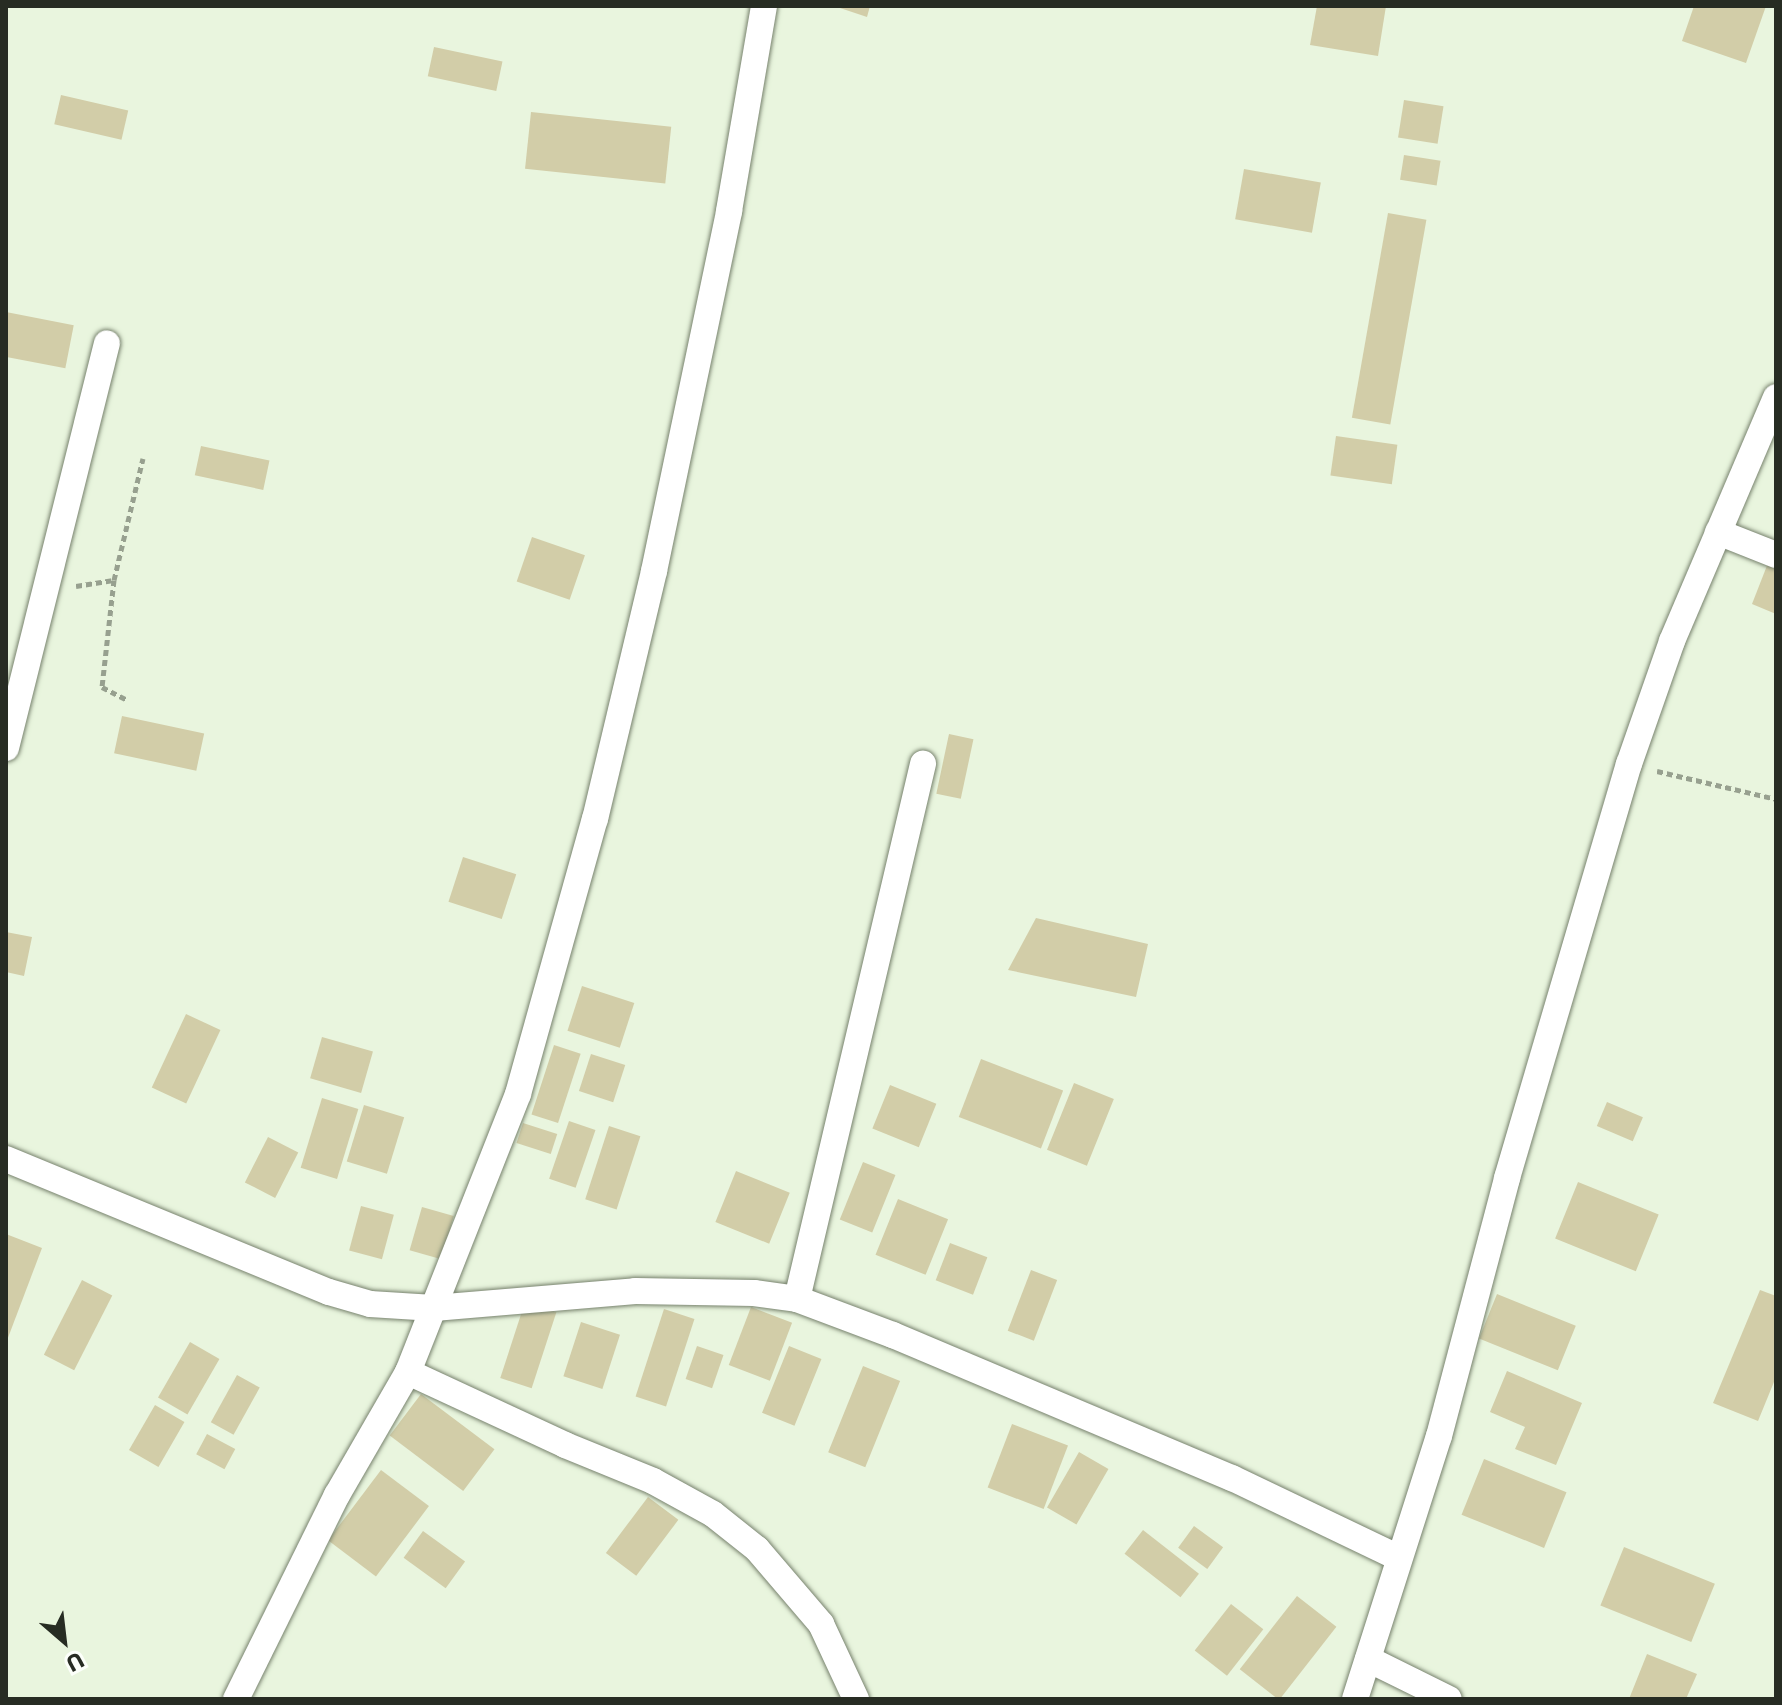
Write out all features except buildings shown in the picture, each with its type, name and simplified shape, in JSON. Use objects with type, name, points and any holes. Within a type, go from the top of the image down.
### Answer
[{"type":"street","points":[[236,1699],[337,1495],[408,1372],[518,1094],[595,819],[654,571],[726,226],[764,6]]},
{"type":"street","points":[[6,748],[107,343]]},
{"type":"street","points":[[1355,1699],[1439,1436],[1507,1178],[1629,764],[1672,641],[1776,397]]},
{"type":"street","points":[[1718,532],[1776,555]]},
{"type":"street","points":[[797,1299],[923,764]]},
{"type":"street","points":[[6,1159],[329,1292],[370,1304],[434,1308],[635,1291],[754,1293],[797,1299],[893,1335],[1232,1478],[1399,1558]]},
{"type":"street","points":[[408,1372],[565,1445],[653,1481],[713,1514],[757,1549],[821,1624],[856,1699]]},
{"type":"street","points":[[1368,1659],[1449,1699]]},
{"type":"path","points":[[128,700],[102,687],[114,580],[143,458]]},
{"type":"path","points":[[47,591],[114,580]]},
{"type":"path","points":[[1629,764],[1776,799]]}]
